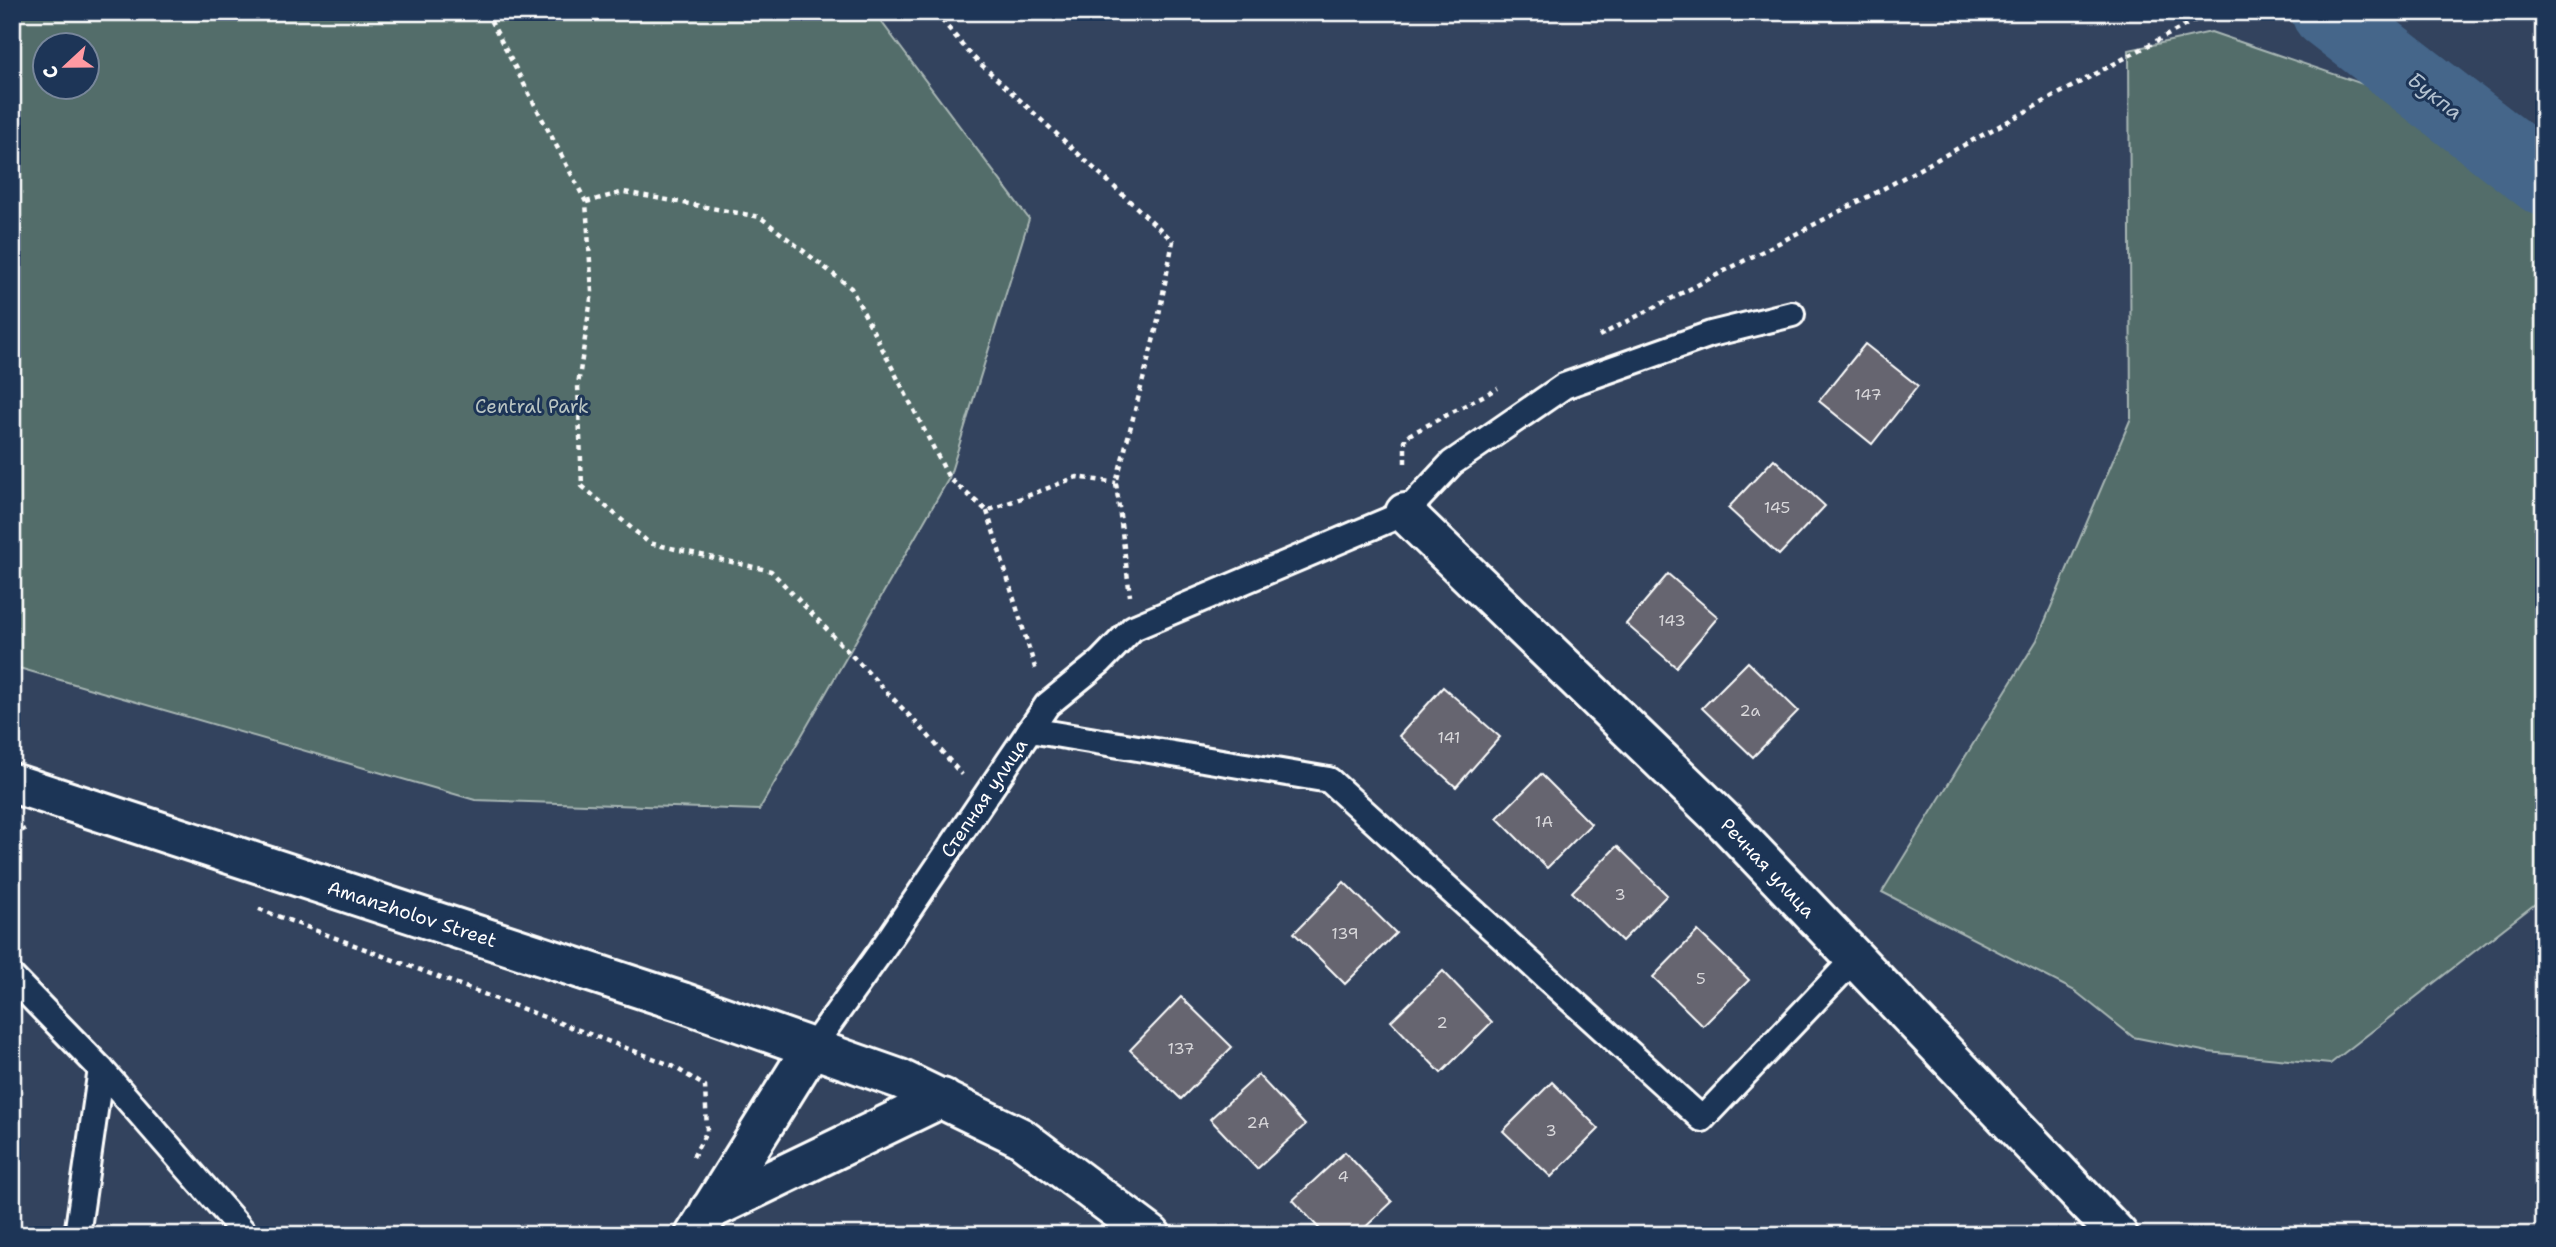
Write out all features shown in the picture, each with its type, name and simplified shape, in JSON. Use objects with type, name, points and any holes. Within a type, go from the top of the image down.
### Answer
[{"type":"street","name":"Речная улица","points":[[1405,513],[1726,823],[2118,1235]]},
{"type":"street","name":"Amanzholov Street","points":[[12,783],[682,1002],[900,1079],[1020,1137],[1151,1235]]},
{"type":"street","name":"Степная улица","points":[[702,1222],[811,1049]]},
{"type":"street","points":[[702,1222],[942,1098]]},
{"type":"lane","points":[[1405,513],[1452,463],[1564,386],[1711,334],[1792,314]]},
{"type":"lane","name":"Степная улица","points":[[811,1049],[881,951],[1047,705],[1100,662],[1133,628],[1405,513]]},
{"type":"lane","points":[[1030,730],[1329,780],[1702,1119],[1854,959]]},
{"type":"lane","points":[[12,977],[101,1069],[246,1235]]},
{"type":"lane","points":[[76,1235],[101,1069]]},
{"type":"path","points":[[486,12],[586,202],[592,292],[578,386],[582,486],[649,544],[771,571],[925,732],[983,799]]},
{"type":"path","points":[[934,12],[972,56],[1173,241],[1156,330],[1116,483],[1133,628]]},
{"type":"path","points":[[1591,340],[1877,192],[2210,12]]},
{"type":"path","points":[[586,202],[624,192],[760,217],[851,288],[949,478],[987,511],[1047,705]]},
{"type":"path","points":[[1405,513],[1405,437],[1504,385]]},
{"type":"path","points":[[987,511],[1077,477],[1116,483]]},
{"type":"path","points":[[12,835],[36,824]]},
{"type":"path","points":[[256,908],[671,1065],[705,1086],[707,1130],[689,1165]]},
{"type":"green space","name":"Central Park","points":[[12,12],[874,12],[1029,219],[949,478],[759,810],[475,800],[12,666]]},
{"type":"green space","points":[[2211,32],[2544,146],[2544,897],[2330,1064],[2208,1052],[2133,1037],[2075,991],[1882,892],[2037,640],[2131,418],[2129,50]]},
{"type":"building","points":[[1865,344],[1918,386],[1872,444],[1819,401]]},
{"type":"building","points":[[1774,459],[1825,506],[1779,555],[1728,508]]},
{"type":"building","points":[[1668,574],[1718,617],[1676,667],[1626,624]]},
{"type":"building","points":[[1748,662],[1798,711],[1753,757],[1702,708]]},
{"type":"building","points":[[1443,687],[1500,737],[1456,787],[1399,736]]},
{"type":"building","points":[[1541,774],[1591,824],[1547,868],[1497,818]]},
{"type":"building","points":[[1617,846],[1667,895],[1622,941],[1572,892]]},
{"type":"building","points":[[1344,882],[1396,933],[1345,984],[1294,933]]},
{"type":"building","points":[[1698,931],[1749,980],[1703,1026],[1653,977]]},
{"type":"building","points":[[1443,971],[1492,1022],[1441,1073],[1391,1021]]},
{"type":"building","points":[[1181,997],[1232,1047],[1181,1099],[1130,1050]]},
{"type":"building","points":[[1258,1075],[1305,1125],[1257,1169],[1210,1119]]},
{"type":"building","points":[[1552,1082],[1599,1129],[1551,1177],[1503,1131]]},
{"type":"building","points":[[1345,1152],[1392,1202],[1357,1235],[1325,1235],[1293,1200]]},
{"type":"waterway","name":"Букпа","points":[[2327,12],[2544,180]]}]
